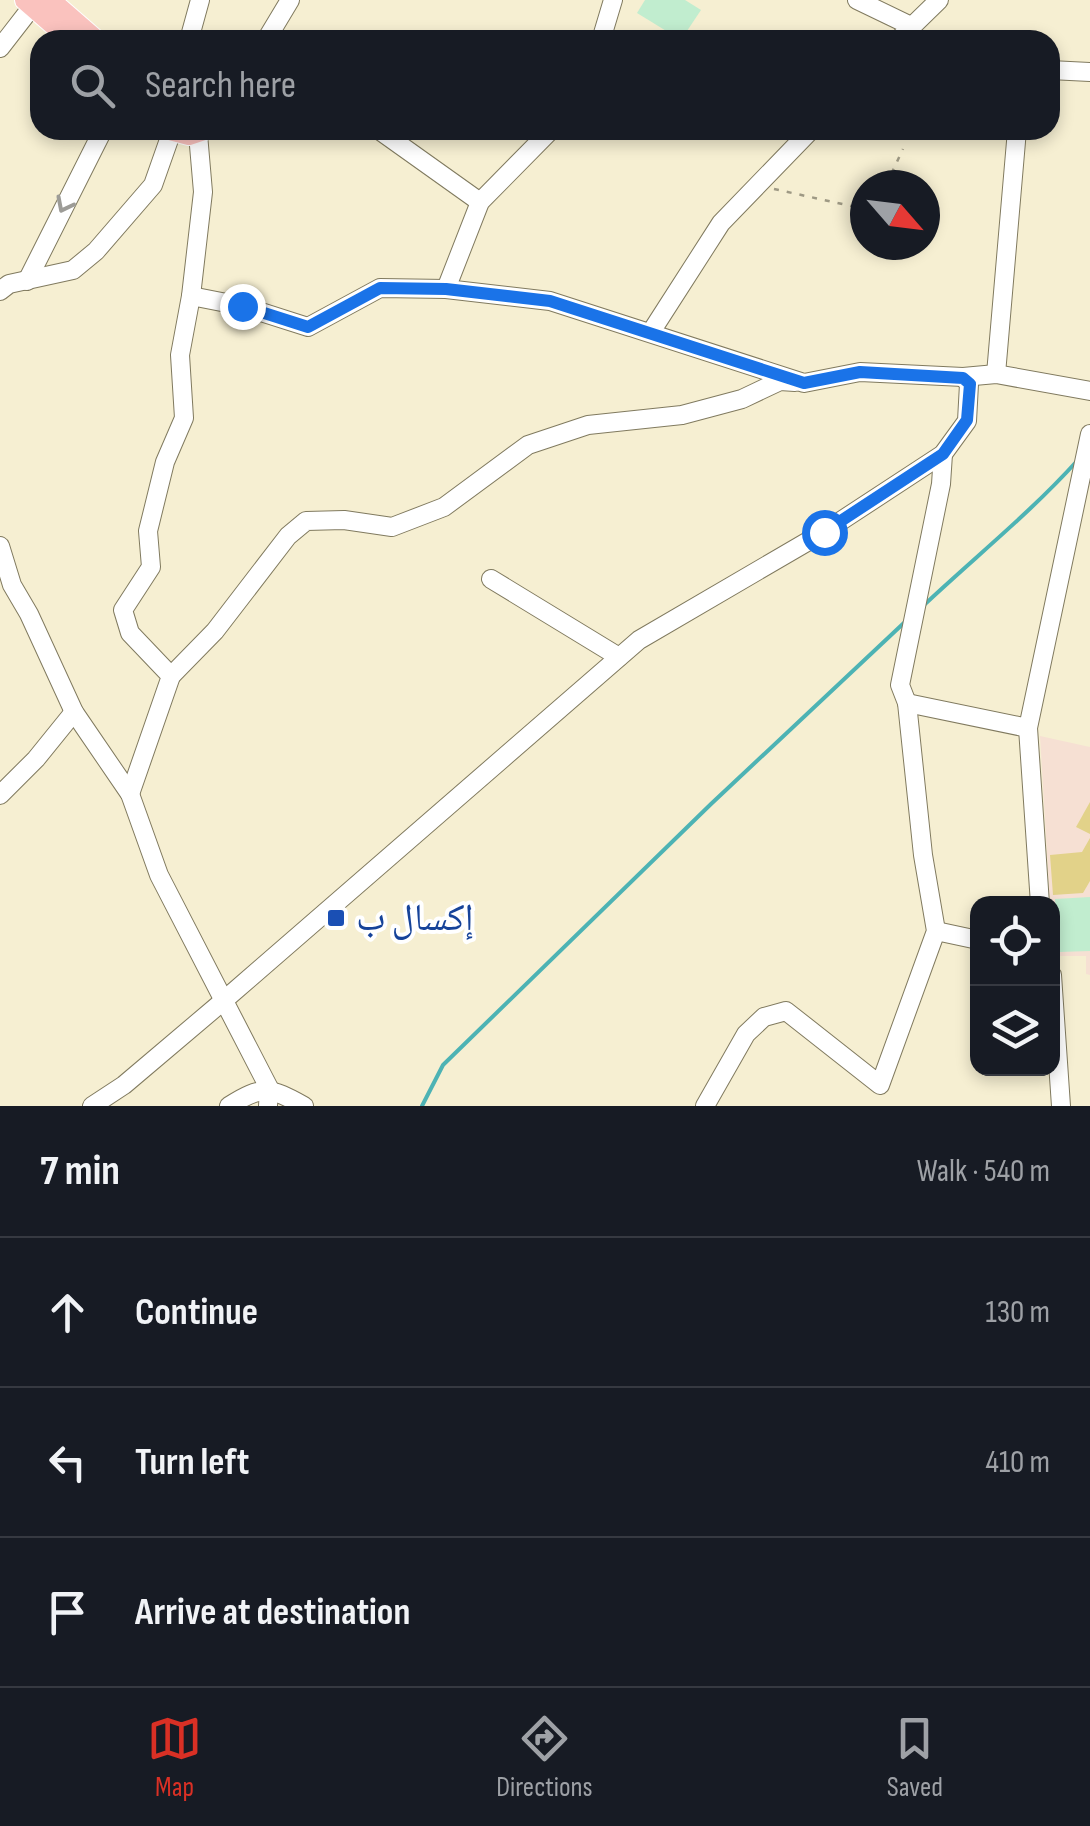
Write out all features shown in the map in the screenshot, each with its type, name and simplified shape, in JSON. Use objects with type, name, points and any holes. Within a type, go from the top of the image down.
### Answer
[{"type":"main road","points":[[35,3],[61,30]]},
{"type":"main road","points":[[35,3],[80,30]]},
{"type":"street","points":[[192,30],[200,0]]},
{"type":"street","points":[[272,30],[290,0]]},
{"type":"street","points":[[604,30],[613,0]]},
{"type":"street","points":[[857,0],[900,30]]},
{"type":"street","points":[[907,30],[939,0]]},
{"type":"street","points":[[0,48],[35,3]]},
{"type":"street","points":[[1060,70],[1090,72]]},
{"type":"street","points":[[28,281],[98,140]]},
{"type":"street","points":[[0,291],[9,284],[73,270],[96,251],[153,184],[168,140]]},
{"type":"street","points":[[172,676],[130,632],[123,610],[151,566],[148,530],[165,462],[184,418],[180,355],[203,192],[201,140]]},
{"type":"street","points":[[393,140],[480,202]]},
{"type":"street","points":[[446,289],[480,202],[540,140]]},
{"type":"street","points":[[650,332],[721,223],[801,140]]},
{"type":"street","points":[[996,374],[1016,140]]},
{"type":"street","points":[[191,296],[242,306],[308,327],[380,288],[446,289],[550,301],[804,383]]},
{"type":"street","points":[[130,794],[172,676],[226,616],[288,536],[306,521],[344,520],[392,527],[444,507],[528,445],[588,426],[682,414],[742,398],[780,382],[804,383],[860,372],[963,378],[996,374],[1090,390]]},
{"type":"street","points":[[92,1106],[124,1085],[222,1002],[639,640],[824,532],[943,454],[967,420],[970,384],[963,378]]},
{"type":"street","points":[[1039,896],[1028,728],[1090,434]]},
{"type":"street","points":[[705,1106],[746,1034],[764,1016],[786,1012],[880,1085],[936,931],[923,855],[907,704],[900,685],[941,484],[943,454]]},
{"type":"street","points":[[0,546],[6,591],[29,614],[74,712],[130,794],[159,875],[268,1097]]},
{"type":"street","points":[[490,580],[619,657]]},
{"type":"street","points":[[907,704],[1028,728]]},
{"type":"street","points":[[0,794],[36,759],[74,712]]},
{"type":"street","points":[[936,931],[970,938]]},
{"type":"street","points":[[1053,986],[1061,1106]]},
{"type":"street","points":[[229,1106],[251,1092],[304,1106]]},
{"type":"path","points":[[893,170],[903,149]]},
{"type":"path","points":[[758,185],[850,206]]},
{"type":"shaded area","points":[[1040,736],[1090,747],[1090,975],[1086,974],[1086,956],[1060,956],[1060,896],[1050,896]]},
{"type":"green space","points":[[645,0],[685,0],[701,10],[688,30],[665,30],[637,13]]},
{"type":"green space","points":[[1090,897],[1090,951],[1060,952],[1060,899]]},
{"type":"building","points":[[1090,802],[1090,834],[1076,827]]},
{"type":"building","points":[[1090,838],[1090,881],[1083,893],[1053,895],[1050,855],[1082,852]]},
{"type":"waterway","points":[[924,605],[1077,461]]},
{"type":"waterway","points":[[422,1106],[443,1065],[906,621]]},
{"type":"place","name":"إكسال ب","points":[[336,918]]},
{"type":"route","points":[[242,306],[308,327],[380,288],[446,289],[550,301],[804,383],[860,372],[963,378],[970,384],[967,420],[943,454],[824,532]]}]
